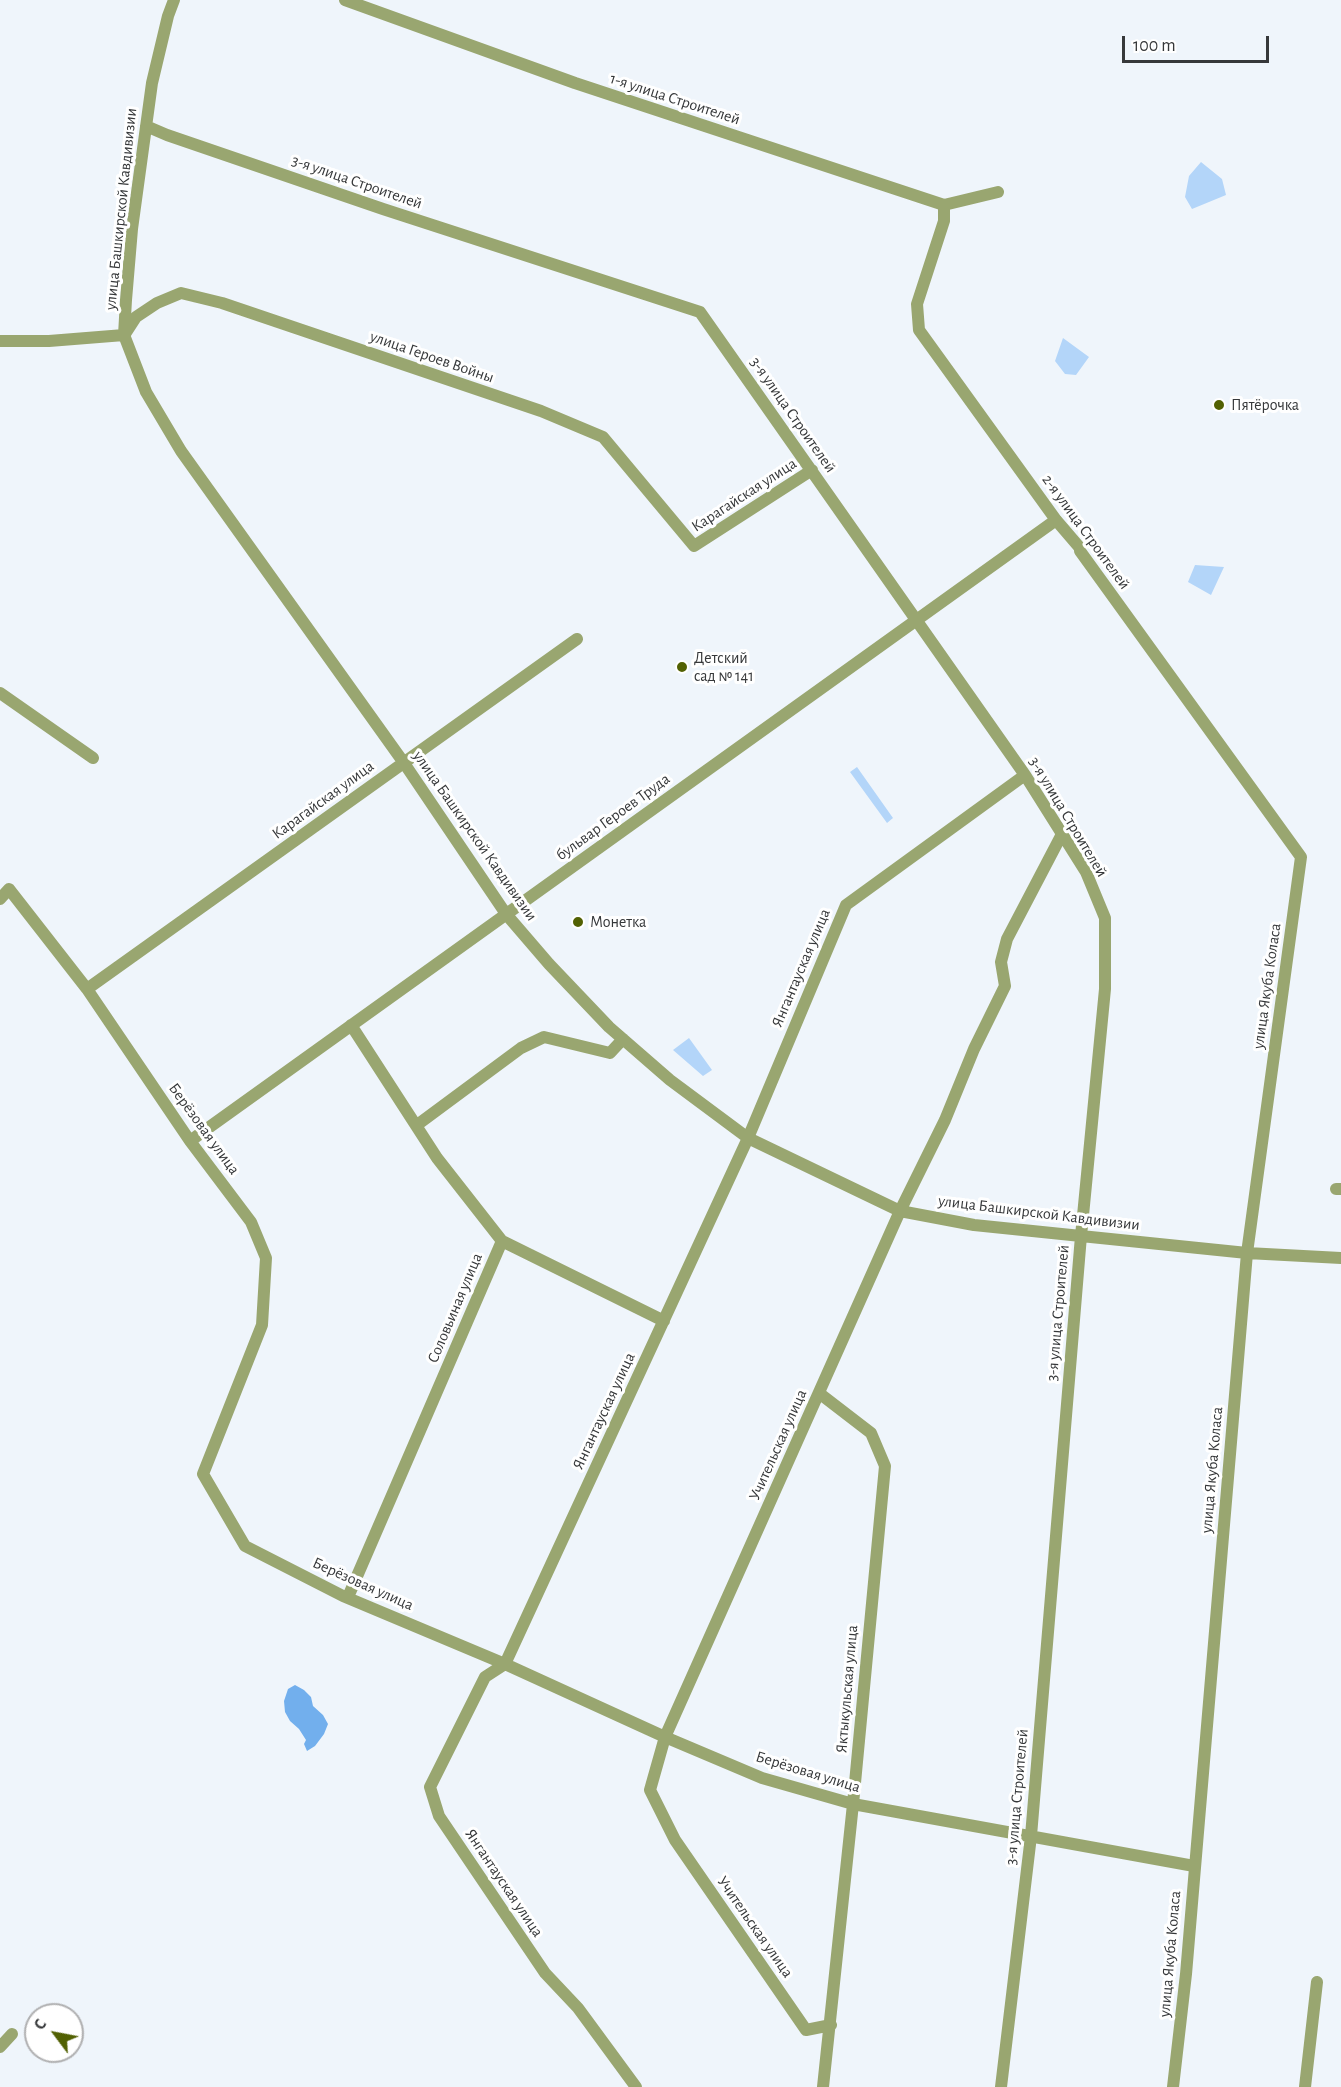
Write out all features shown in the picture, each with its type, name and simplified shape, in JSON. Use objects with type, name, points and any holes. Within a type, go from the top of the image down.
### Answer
[{"type":"street","name":"улица Башкирской Кавдивизии","points":[[174,0],[152,83],[132,230],[124,335],[146,392],[181,452],[404,763],[506,914],[549,964],[609,1028],[670,1080],[748,1138],[900,1211],[974,1225],[1247,1253],[1341,1258]]},
{"type":"street","name":"1-я улица Строителей","points":[[345,0],[575,83],[944,205]]},
{"type":"street","name":"3-я улица Строителей","points":[[146,126],[372,205],[700,312],[1025,775],[1086,872],[1105,918],[1105,989],[1081,1236],[1030,1836],[1001,2087]]},
{"type":"street","points":[[944,205],[998,192]]},
{"type":"street","name":"2-я улица Строителей","points":[[944,205],[944,221],[917,304],[919,330],[1056,520],[1080,548],[1301,857]]},
{"type":"street","name":"улица Героев Войны","points":[[124,335],[136,317],[157,303],[181,293],[222,303],[542,411],[603,437],[694,546]]},
{"type":"street","points":[[0,342],[124,335]]},
{"type":"street","name":"Карагайская улица","points":[[694,546],[812,470]]},
{"type":"street","name":"бульвар Героев Труда","points":[[190,1141],[1056,520]]},
{"type":"street","name":"Карагайская улица","points":[[87,989],[578,639]]},
{"type":"street","points":[[0,693],[93,758]]},
{"type":"street","name":"Янгантауская улица","points":[[636,2087],[578,2008],[545,1972],[439,1816],[430,1788],[485,1677],[505,1664],[748,1138],[846,905],[1025,775]]},
{"type":"street","name":"Учительская улица","points":[[831,2025],[806,2030],[675,1840],[650,1790],[665,1737],[900,1211],[945,1120],[974,1049],[1005,986],[1001,962],[1007,939],[1062,834]]},
{"type":"street","name":"улица Якуба Коласа","points":[[1173,2087],[1186,1974],[1247,1253],[1301,857]]},
{"type":"street","name":"Берёзовая улица","points":[[0,899],[9,889],[87,989],[190,1141],[251,1222],[266,1258],[262,1325],[203,1474],[245,1546],[348,1597],[762,1778],[853,1804],[1194,1866]]},
{"type":"street","name":"Соловьиная улица","points":[[348,1597],[502,1241],[437,1158],[351,1025]]},
{"type":"street","points":[[417,1125],[521,1048],[544,1037],[610,1053],[623,1039]]},
{"type":"street","points":[[502,1241],[664,1321]]},
{"type":"street","name":"Яктыкульская улица","points":[[819,1393],[871,1433],[885,1466],[831,2025],[823,2087]]},
{"type":"street","points":[[1305,2087],[1317,1982]]},
{"type":"street","points":[[0,2047],[12,2034]]},
{"type":"shaded area","points":[[1201,162],[1222,179],[1226,195],[1192,209],[1185,197],[1189,176]]},
{"type":"shaded area","points":[[1063,338],[1089,357],[1076,375],[1065,374],[1055,361]]},
{"type":"shaded area","points":[[1195,565],[1224,567],[1211,595],[1188,582]]},
{"type":"shaded area","points":[[857,767],[893,818],[887,823],[850,772]]},
{"type":"shaded area","points":[[689,1038],[712,1070],[703,1076],[673,1050]]},
{"type":"water","points":[[295,1685],[311,1697],[313,1706],[323,1715],[328,1724],[315,1746],[307,1751],[304,1744],[306,1740],[285,1712],[284,1701],[288,1689]]},
{"type":"place","name":"Пятёрочка","points":[[1219,405]]},
{"type":"place","name":"Детский сад № 141","points":[[682,667]]},
{"type":"place","name":"Монетка","points":[[578,922]]}]
